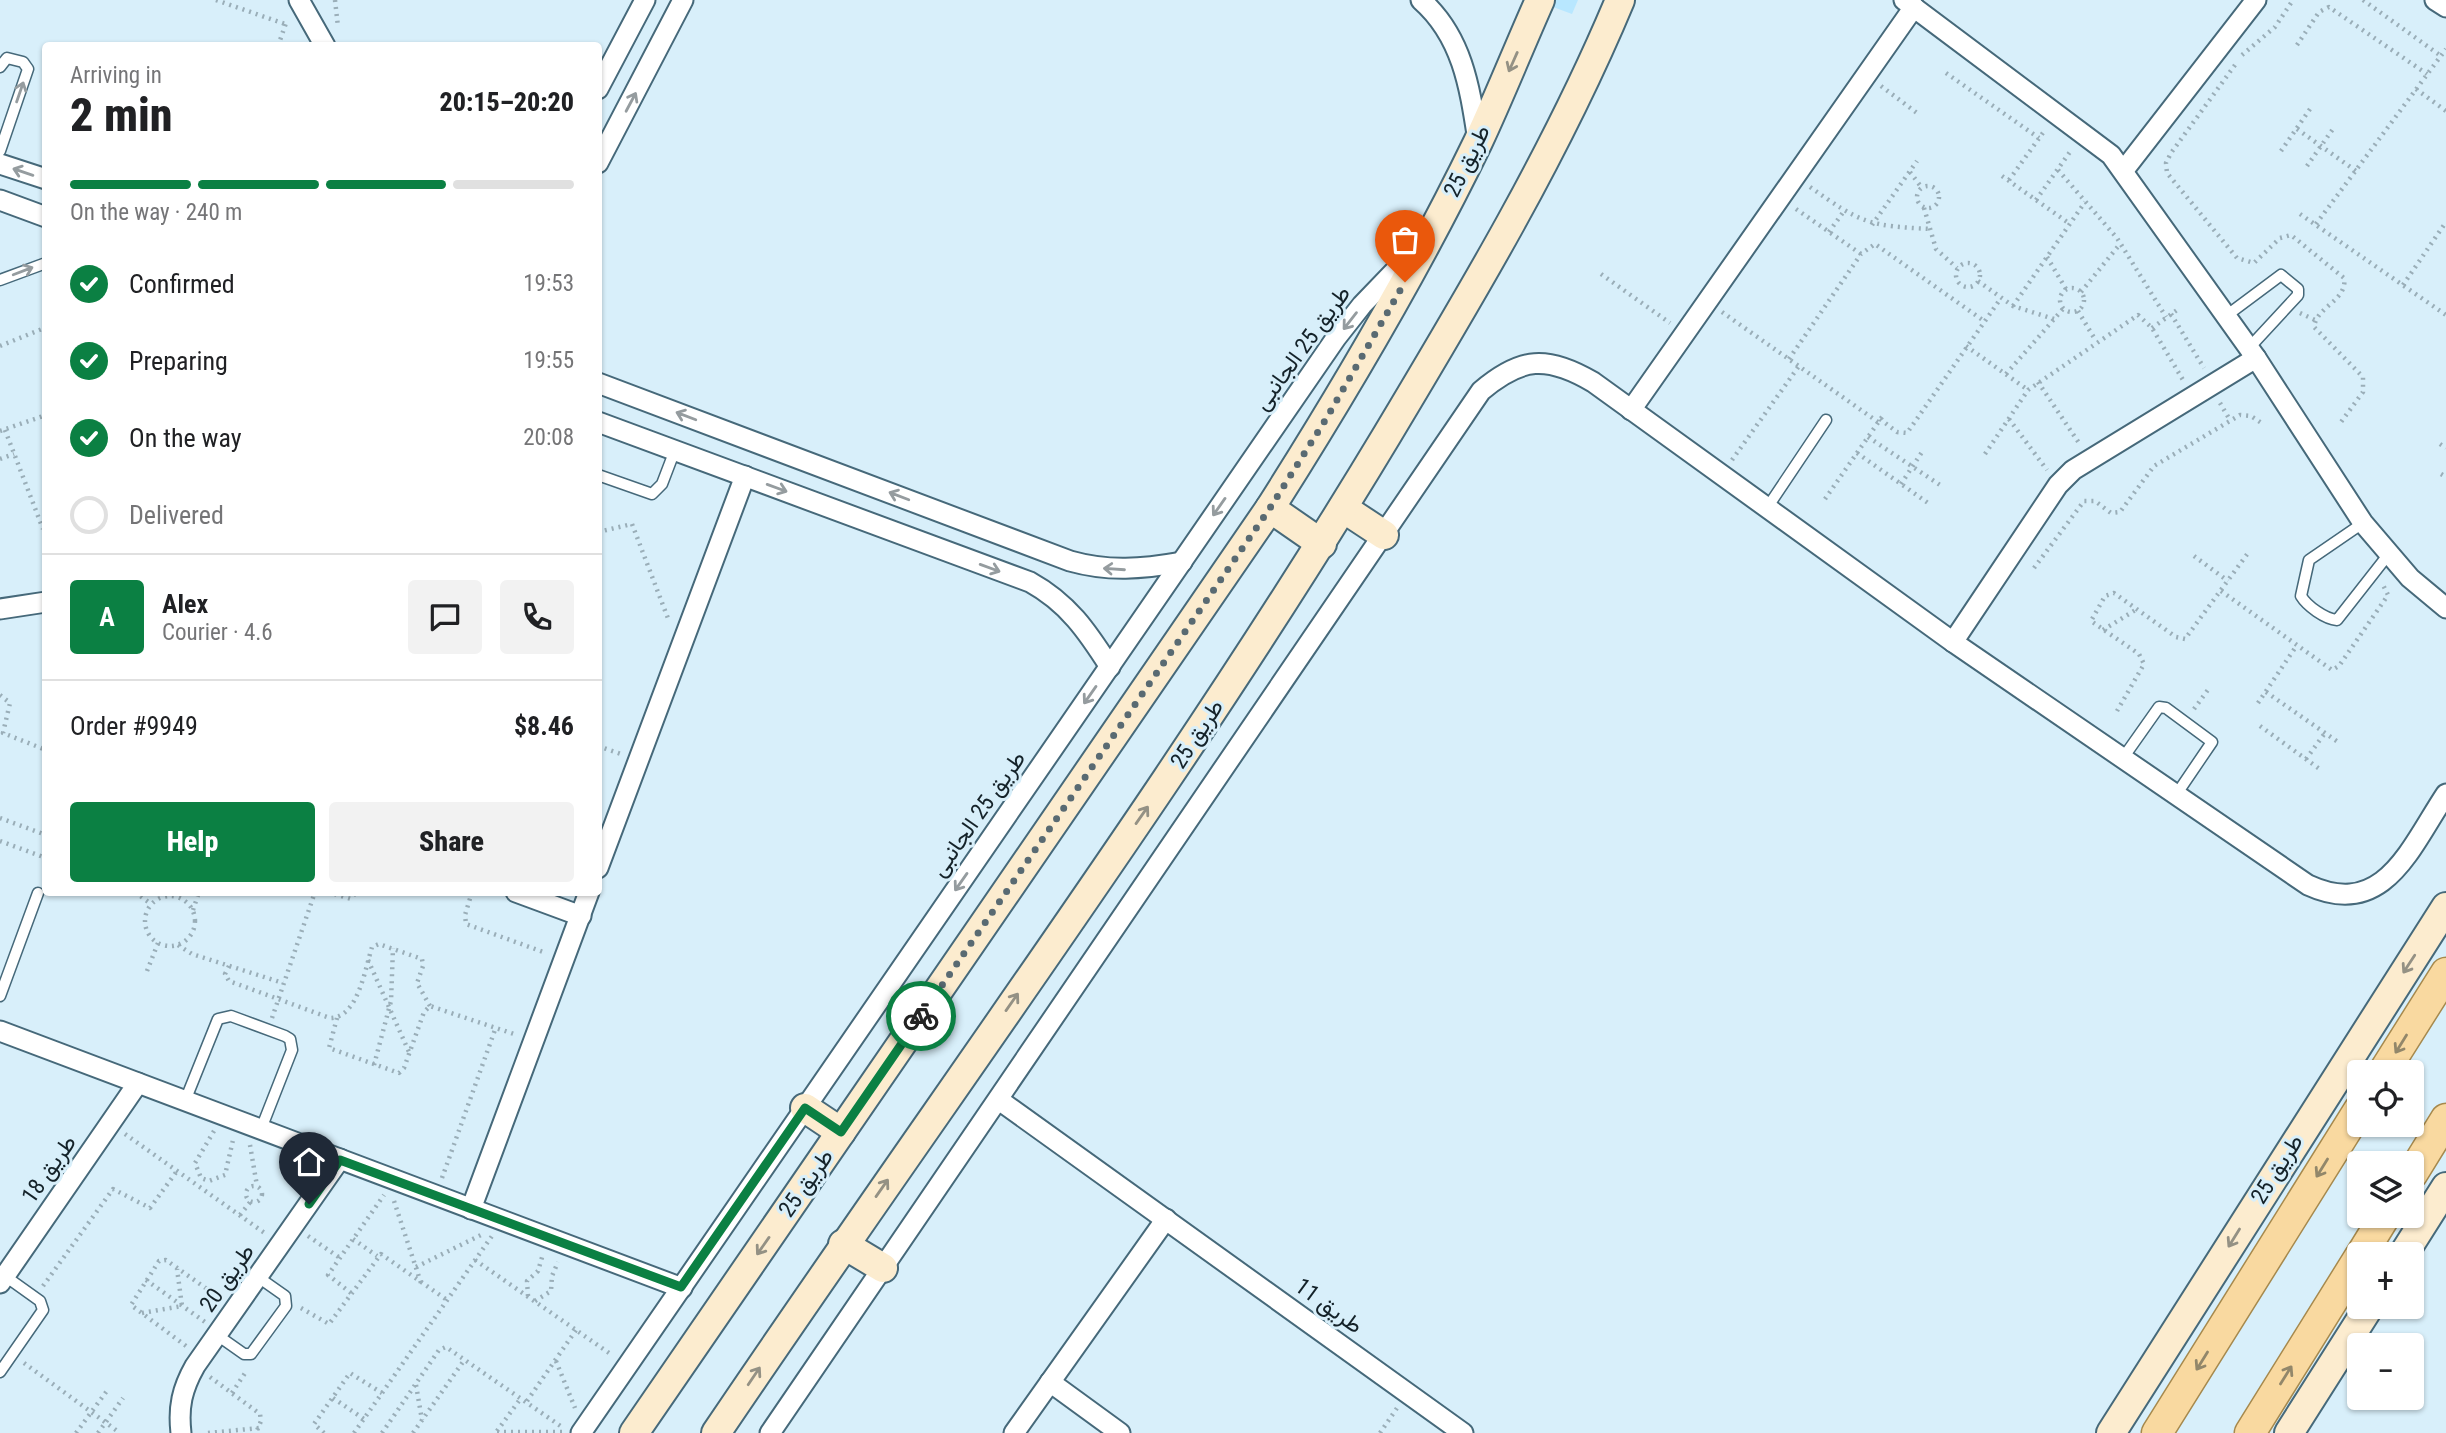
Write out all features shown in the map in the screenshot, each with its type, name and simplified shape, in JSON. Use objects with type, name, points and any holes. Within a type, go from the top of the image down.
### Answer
[{"type":"main road","points":[[2391,1060],[2446,973]]},
{"type":"main road","points":[[2424,1155],[2446,1119]]},
{"type":"main road","points":[[2157,1433],[2347,1130]]},
{"type":"main road","points":[[2250,1433],[2347,1277]]},
{"type":"street","points":[[299,0],[323,42]]},
{"type":"street","points":[[602,81],[645,0]]},
{"type":"street","points":[[602,155],[683,0]]},
{"type":"street","points":[[1421,0],[1433,10],[1457,46],[1470,86],[1478,141]]},
{"type":"street","name":"طريق 25","points":[[634,1433],[1270,508],[1346,385],[1430,235],[1478,141],[1540,0]]},
{"type":"street","name":"طريق 25","points":[[716,1433],[1160,789],[1322,544],[1423,375],[1555,139],[1596,57],[1620,0]]},
{"type":"street","points":[[2124,170],[2256,0]]},
{"type":"street","points":[[2435,0],[2446,7]]},
{"type":"street","points":[[1631,410],[1866,75],[1909,4],[2084,133],[2124,170],[2253,353],[2363,523],[2410,578],[2446,608]]},
{"type":"street","points":[[0,164],[42,178]]},
{"type":"street","points":[[0,200],[42,216]]},
{"type":"street","name":"طريق 25 الجانبى","points":[[582,1432],[1343,330],[1376,289],[1430,235]]},
{"type":"street","points":[[1953,642],[2058,485],[2090,458],[2214,383],[2253,353]]},
{"type":"street","points":[[770,1433],[1481,391],[1505,371],[1535,362],[1566,366],[1953,642],[2308,885],[2329,895],[2352,896],[2375,889],[2393,874],[2446,794]]},
{"type":"street","points":[[602,385],[1070,561],[1091,567],[1135,570],[1182,562]]},
{"type":"street","points":[[602,423],[1030,582],[1053,595],[1073,612],[1110,667]]},
{"type":"street","points":[[602,857],[745,476]]},
{"type":"street","points":[[1270,508],[1322,544]]},
{"type":"street","points":[[1343,508],[1384,535]]},
{"type":"street","points":[[0,609],[42,602]]},
{"type":"street","points":[[527,896],[581,916]]},
{"type":"street","points":[[471,1209],[588,896]]},
{"type":"street","name":"طريق 25","points":[[2111,1433],[2446,907]]},
{"type":"street","points":[[0,1031],[681,1287]]},
{"type":"street","name":"طريق 18","points":[[2,1280],[138,1083]]},
{"type":"street","name":"طريق 11","points":[[999,1100],[1463,1433]]},
{"type":"street","points":[[805,1108],[841,1132]]},
{"type":"street","name":"طريق 20","points":[[181,1433],[179,1411],[183,1388],[198,1361],[340,1160]]},
{"type":"street","points":[[2411,1242],[2446,1187]]},
{"type":"street","points":[[1014,1433],[1166,1219]]},
{"type":"street","points":[[844,1244],[883,1268]]},
{"type":"street","points":[[2289,1433],[2361,1319]]},
{"type":"street","points":[[1050,1382],[1120,1433]]},
{"type":"lane","points":[[0,67],[7,58],[23,62],[28,69],[0,151]]},
{"type":"lane","points":[[0,280],[42,264]]},
{"type":"lane","points":[[2226,316],[2281,275],[2298,289],[2298,295],[2253,353]]},
{"type":"lane","points":[[1767,508],[1826,421]]},
{"type":"lane","points":[[602,476],[652,494],[662,484],[675,450]]},
{"type":"lane","points":[[2363,523],[2309,560],[2301,596],[2304,601],[2331,619],[2337,620],[2388,555]]},
{"type":"lane","points":[[2123,758],[2159,707],[2185,721],[2212,742],[2176,795]]},
{"type":"lane","points":[[0,996],[38,893]]},
{"type":"lane","points":[[185,1101],[218,1018],[231,1016],[285,1036],[293,1044],[242,1123]]},
{"type":"lane","points":[[218,1333],[248,1355],[288,1303],[285,1296],[258,1277]]},
{"type":"lane","points":[[0,1373],[43,1310],[43,1305],[35,1298],[2,1280]]},
{"type":"path","points":[[216,0],[285,24]]},
{"type":"path","points":[[2294,0],[2275,27],[2241,56],[2171,153],[2166,163],[2167,173],[2237,258],[2253,263],[2280,238],[2291,235],[2344,278],[2342,292],[2315,320],[2314,327],[2363,377],[2363,392],[2341,422]]},
{"type":"path","points":[[2363,0],[2441,56]]},
{"type":"path","points":[[2297,45],[2319,12],[2329,7],[2427,74]]},
{"type":"path","points":[[2315,224],[2446,49]]},
{"type":"path","points":[[1946,73],[2039,138]]},
{"type":"path","points":[[1866,75],[1917,113]]},
{"type":"path","points":[[2417,89],[2446,111]]},
{"type":"path","points":[[2281,151],[2311,109]]},
{"type":"path","points":[[2009,180],[2057,113]]},
{"type":"path","points":[[2307,166],[2335,126]]},
{"type":"path","points":[[2297,129],[2356,172]]},
{"type":"path","points":[[2036,200],[2084,133]]},
{"type":"path","points":[[1872,225],[1917,161]]},
{"type":"path","points":[[2058,170],[2120,244],[2214,383]]},
{"type":"path","points":[[1909,172],[1922,188]]},
{"type":"path","points":[[1795,176],[1844,211],[1872,225],[1931,229]]},
{"type":"path","points":[[2002,176],[2070,224]]},
{"type":"path","points":[[1922,188],[1933,188],[1939,196],[1935,206],[1924,208]]},
{"type":"path","points":[[1922,188],[1918,201],[1924,208],[1939,253],[1958,268]]},
{"type":"path","points":[[1780,198],[1861,254]]},
{"type":"path","points":[[2012,306],[2085,202]]},
{"type":"path","points":[[1829,232],[1844,211]]},
{"type":"path","points":[[2300,214],[2446,315]]},
{"type":"path","points":[[2403,285],[2446,222]]},
{"type":"path","points":[[2081,292],[2120,244]]},
{"type":"path","points":[[1789,359],[1869,245],[1881,246],[1984,321]]},
{"type":"path","points":[[2048,257],[2066,289],[2081,292]]},
{"type":"path","points":[[1969,262],[1975,264],[1980,275],[1978,281],[1973,286],[1961,285],[1955,274],[1958,268],[1969,262]]},
{"type":"path","points":[[1601,274],[1685,333]]},
{"type":"path","points":[[1978,281],[2012,306],[2054,319]]},
{"type":"path","points":[[2066,289],[2059,299],[2063,309],[2073,313],[2078,311],[2084,302],[2081,292]]},
{"type":"path","points":[[1707,302],[1897,432],[1907,433],[2001,298]]},
{"type":"path","points":[[2006,374],[2063,309]]},
{"type":"path","points":[[2152,328],[2177,310]]},
{"type":"path","points":[[2078,311],[2096,341]]},
{"type":"path","points":[[1985,454],[2028,390],[2096,341],[2138,315],[2152,328],[2193,396]]},
{"type":"path","points":[[0,346],[42,330]]},
{"type":"path","points":[[1966,346],[2028,390]]},
{"type":"path","points":[[1721,475],[1799,366]]},
{"type":"path","points":[[2038,382],[2090,458]]},
{"type":"path","points":[[2034,568],[2084,501],[2095,501],[2111,513],[2120,512],[2148,472],[2161,461],[2240,415],[2251,416],[2263,424]]},
{"type":"path","points":[[42,416],[2,430],[42,526]]},
{"type":"path","points":[[1825,499],[1880,418]]},
{"type":"path","points":[[2009,419],[2058,485]]},
{"type":"path","points":[[1868,437],[1940,485]]},
{"type":"path","points":[[2440,444],[2446,448]]},
{"type":"path","points":[[1900,484],[1923,452]]},
{"type":"path","points":[[1857,453],[1928,503]]},
{"type":"path","points":[[0,459],[14,454]]},
{"type":"path","points":[[602,531],[632,524],[680,650]]},
{"type":"path","points":[[2117,711],[2144,664],[2139,654],[2093,623],[2090,617],[2107,594],[2114,593],[2176,637],[2185,639],[2248,552]]},
{"type":"path","points":[[2193,556],[2228,581]]},
{"type":"path","points":[[2103,630],[2137,609]]},
{"type":"path","points":[[2258,704],[2297,645]]},
{"type":"path","points":[[2185,721],[2210,687]]},
{"type":"path","points":[[2266,692],[2338,743]]},
{"type":"path","points":[[0,695],[9,703],[3,733],[42,748]]},
{"type":"path","points":[[2260,726],[2321,770]]},
{"type":"path","points":[[2306,759],[2325,733]]},
{"type":"path","points":[[0,818],[42,834]]},
{"type":"path","points":[[0,841],[42,856]]},
{"type":"path","points":[[140,896],[151,904]]},
{"type":"path","points":[[162,896],[151,904],[145,918],[147,933],[158,943],[178,945],[192,954],[283,983]]},
{"type":"path","points":[[175,896],[185,901],[192,911]]},
{"type":"path","points":[[178,945],[193,931],[192,911],[198,896]]},
{"type":"path","points":[[268,1030],[314,896]]},
{"type":"path","points":[[471,896],[465,915],[466,923],[564,959]]},
{"type":"path","points":[[147,971],[158,943]]},
{"type":"path","points":[[430,1006],[424,1012],[404,1068],[399,1073],[329,1048],[337,1018],[351,1007],[377,943],[422,959],[423,966],[417,983],[430,1006],[534,1041]]},
{"type":"path","points":[[374,1065],[389,1008],[393,948]]},
{"type":"path","points":[[368,960],[409,1053]]},
{"type":"path","points":[[229,966],[225,974],[229,981],[330,1018],[337,1018]]},
{"type":"path","points":[[436,1195],[496,1027]]},
{"type":"path","points":[[242,1123],[229,1150],[229,1168],[225,1175],[209,1181],[201,1178],[195,1163],[242,1123]]},
{"type":"path","points":[[242,1123],[261,1198],[257,1202],[251,1201]]},
{"type":"path","points":[[110,1124],[281,1244]]},
{"type":"path","points":[[35,1298],[111,1192],[117,1189],[144,1208],[150,1208],[177,1171]]},
{"type":"path","points":[[196,1185],[201,1178]]},
{"type":"path","points":[[251,1201],[247,1191],[257,1186]]},
{"type":"path","points":[[351,1293],[328,1277],[389,1187],[421,1283]]},
{"type":"path","points":[[240,1216],[251,1201]]},
{"type":"path","points":[[293,1226],[340,1258]]},
{"type":"path","points":[[354,1433],[499,1226],[416,1267]]},
{"type":"path","points":[[353,1239],[377,1256],[382,1255],[447,1300]]},
{"type":"path","points":[[528,1297],[527,1281],[538,1271],[556,1241]]},
{"type":"path","points":[[534,1301],[545,1298],[551,1292],[556,1241]]},
{"type":"path","points":[[288,1303],[326,1325],[377,1256]]},
{"type":"path","points":[[208,1433],[258,1431],[260,1414],[130,1303],[161,1259],[235,1309]]},
{"type":"path","points":[[475,1260],[627,1366]]},
{"type":"path","points":[[177,1268],[182,1306]]},
{"type":"path","points":[[146,1280],[218,1333]]},
{"type":"path","points":[[141,1314],[182,1306]]},
{"type":"path","points":[[526,1402],[576,1330]]},
{"type":"path","points":[[382,1433],[442,1348],[450,1348],[570,1432],[496,1433]]},
{"type":"path","points":[[12,1355],[120,1433]]},
{"type":"path","points":[[232,1392],[247,1371],[248,1355]]},
{"type":"path","points":[[413,1433],[465,1359]]},
{"type":"path","points":[[556,1360],[582,1432]]},
{"type":"path","points":[[324,1433],[314,1424],[352,1373],[382,1393]]},
{"type":"path","points":[[416,1384],[422,1420]]},
{"type":"path","points":[[76,1433],[109,1388]]},
{"type":"path","points":[[1380,1433],[1408,1393]]},
{"type":"path","points":[[98,1433],[123,1398]]},
{"type":"path","points":[[333,1398],[364,1419]]},
{"type":"path","points":[[496,1433],[521,1398]]},
{"type":"shaded area","points":[[1534,0],[1578,0],[1572,14]]},
{"type":"way so far","points":[[921,1016],[1270,508],[1326,419],[1405,282]]},
{"type":"route","points":[[309,1204],[340,1160],[681,1287],[805,1108],[841,1132],[921,1016]]}]
